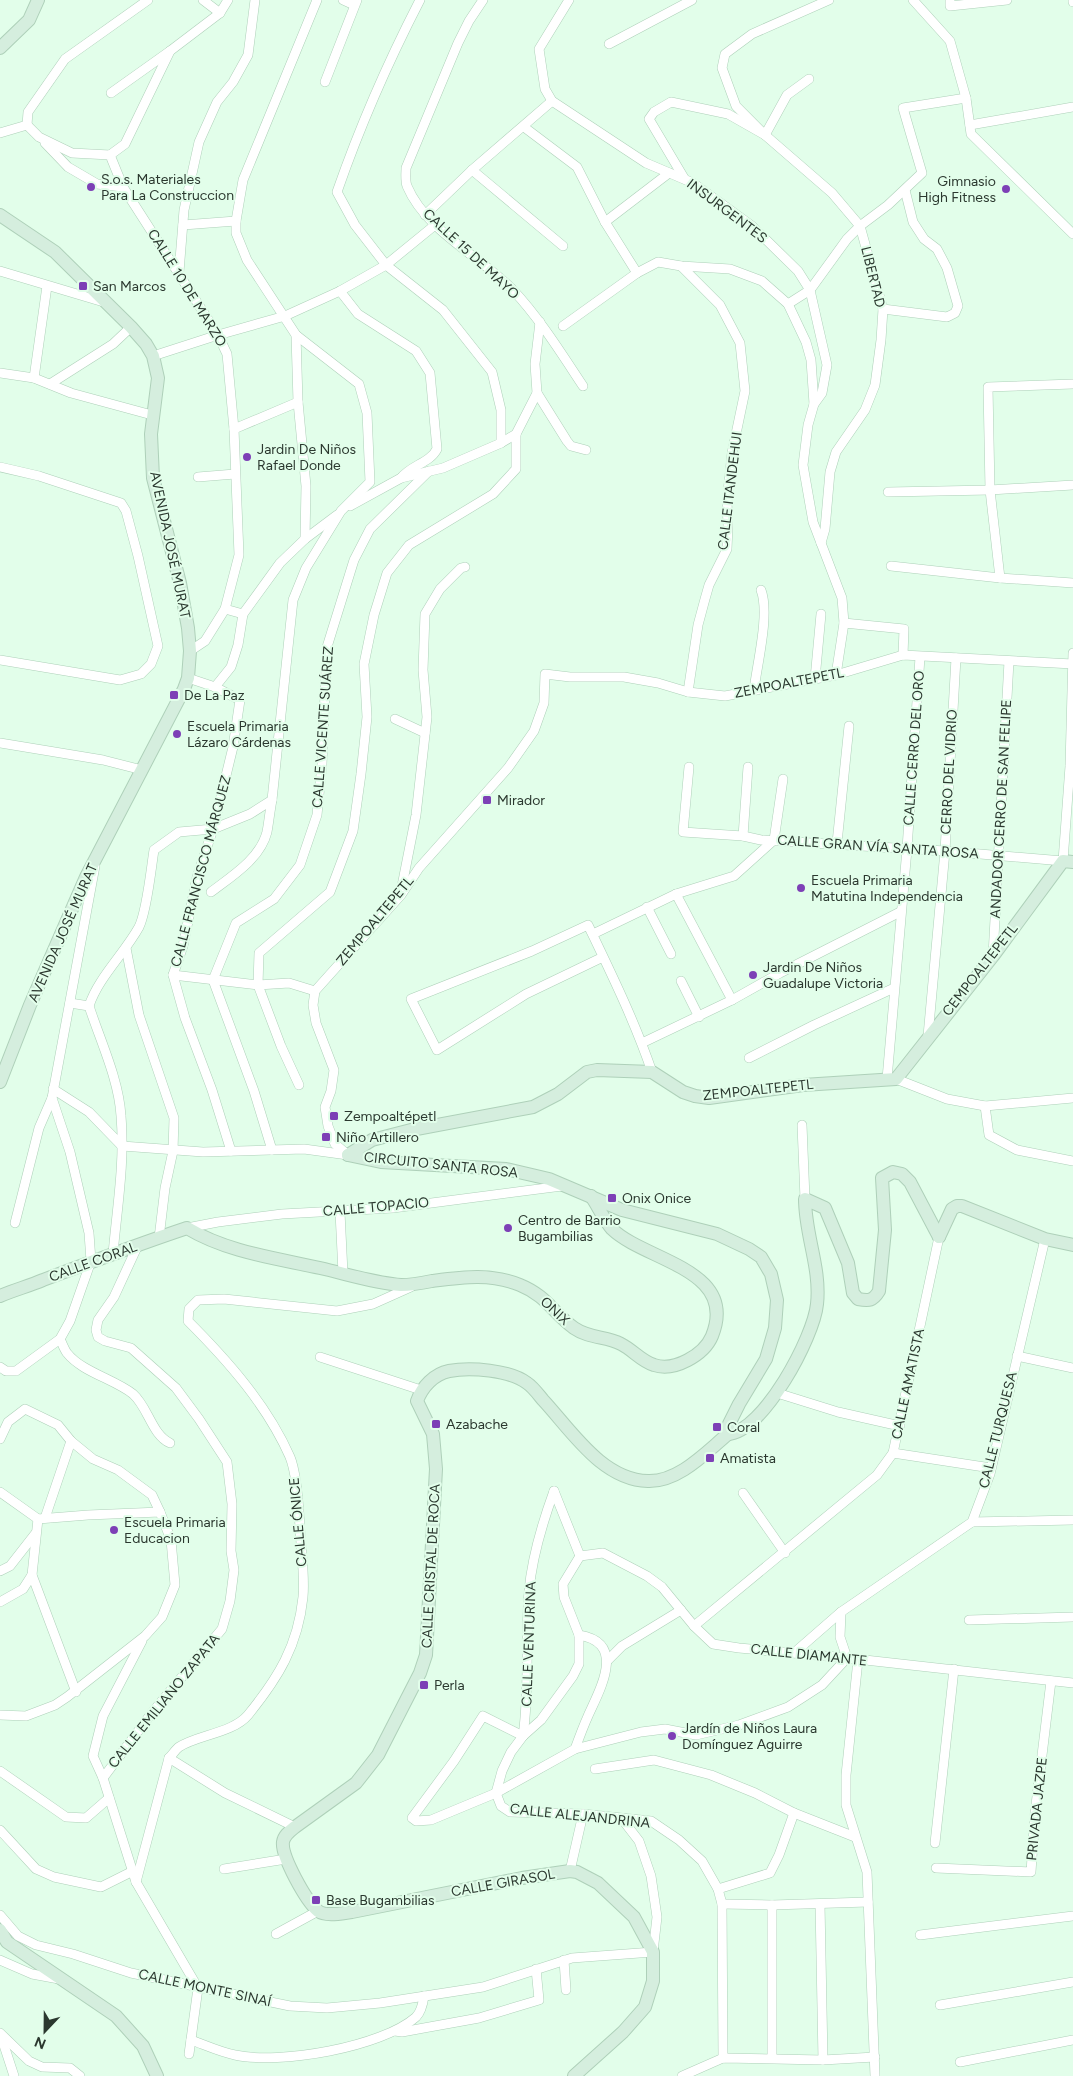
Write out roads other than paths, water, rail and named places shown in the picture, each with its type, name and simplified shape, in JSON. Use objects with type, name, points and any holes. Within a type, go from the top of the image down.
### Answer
[{"type":"street","points":[[0,48],[29,20],[38,0]]},
{"type":"street","points":[[123,187],[97,184],[68,167],[27,124],[28,112],[65,59],[148,0]]},
{"type":"street","points":[[203,0],[220,13]]},
{"type":"street","points":[[111,93],[220,13],[228,0]]},
{"type":"street","points":[[179,272],[184,210],[200,142],[217,102],[233,82],[248,55],[255,0]]},
{"type":"street","points":[[215,687],[231,667],[238,644],[243,614],[280,563],[305,539],[341,511],[370,482],[365,405],[359,384],[296,335],[247,260],[236,233],[236,221],[243,180],[317,0]]},
{"type":"street","points":[[325,82],[356,2],[342,0]]},
{"type":"street","points":[[420,0],[395,48],[351,152],[337,192],[355,225],[386,265],[443,310],[492,372],[502,410],[501,443]]},
{"type":"street","name":"CALLE 15 DE MAYO","points":[[483,0],[469,21],[458,43],[406,168],[406,185],[425,215],[435,225],[489,267],[513,290],[540,322],[583,386]]},
{"type":"street","points":[[425,215],[472,170],[524,127],[551,98],[545,89],[539,49],[568,0]]},
{"type":"street","points":[[609,44],[692,0]]},
{"type":"street","name":"LIBERTAD","points":[[821,543],[825,529],[830,472],[836,452],[865,410],[875,385],[883,309],[860,226],[832,193],[765,135],[736,106],[722,68],[725,54],[752,34],[829,0]]},
{"type":"street","points":[[913,0],[950,41],[966,98],[971,134],[1073,234]]},
{"type":"street","points":[[950,0],[950,6],[1007,0]]},
{"type":"street","points":[[39,137],[72,153],[110,155],[125,144],[170,51]]},
{"type":"street","points":[[684,178],[649,120],[654,112],[672,102],[728,114],[765,135],[786,95],[809,79]]},
{"type":"street","name":"INSURGENTES","points":[[551,98],[646,163],[684,178],[752,226],[798,271],[810,290],[827,365],[822,393],[814,404],[805,442],[803,465],[813,522],[842,598],[844,622],[836,675]]},
{"type":"street","points":[[788,304],[810,290],[860,226],[888,205],[922,173],[902,108],[966,98]]},
{"type":"street","points":[[970,125],[1073,107]]},
{"type":"street","points":[[0,133],[27,124]]},
{"type":"street","points":[[524,127],[578,167],[605,222],[637,273]]},
{"type":"street","name":"CALLE 10 DE MARZO","points":[[110,155],[123,187],[179,272],[218,335],[227,354],[234,429],[239,555],[225,609],[205,641],[190,651]]},
{"type":"street","points":[[472,170],[563,246]]},
{"type":"street","points":[[605,222],[669,173]]},
{"type":"street","points":[[883,309],[947,317],[955,313],[958,306],[947,268],[937,249],[924,239],[913,222],[905,190]]},
{"type":"street","name":"AVENIDA JOSÉ MURAT","points":[[0,215],[55,252],[131,327],[154,356],[158,378],[157,394],[152,416],[153,478],[180,583],[190,651],[188,678],[86,877],[30,1005],[0,1082]]},
{"type":"street","points":[[183,225],[236,221]]},
{"type":"street","points":[[154,356],[285,316],[340,291],[386,265],[435,225]]},
{"type":"street","points":[[563,326],[637,273],[658,262],[730,270],[762,281],[788,304],[806,342],[811,360],[814,404]]},
{"type":"street","name":"CALLE ITANDEHUI","points":[[681,266],[720,305],[740,343],[746,390],[732,453],[727,502],[728,526],[726,549],[709,585],[698,625],[688,692]]},
{"type":"street","points":[[0,271],[109,304]]},
{"type":"street","points":[[34,378],[47,286]]},
{"type":"street","points":[[340,291],[358,314],[416,351],[430,373],[437,449],[433,456],[407,470],[401,478]]},
{"type":"street","points":[[540,322],[535,364],[537,393],[571,446],[586,450]]},
{"type":"street","points":[[50,384],[113,344],[131,327]]},
{"type":"street","points":[[296,335],[298,402],[306,486],[305,539]]},
{"type":"street","points":[[0,373],[34,378],[71,393],[152,416]]},
{"type":"street","points":[[1000,578],[990,490],[988,387],[1073,384]]},
{"type":"street","points":[[299,1085],[281,1046],[258,985],[259,953],[330,892],[353,831],[367,717],[364,664],[374,616],[387,573],[409,545],[493,494],[516,469],[516,434],[537,393]]},
{"type":"street","points":[[234,429],[298,402]]},
{"type":"street","points":[[211,892],[247,864],[258,850],[266,834],[272,800],[293,600],[306,568],[341,511],[401,478],[444,468],[501,443],[516,434]]},
{"type":"street","points":[[0,468],[39,476],[121,504],[126,511],[138,556],[158,646],[151,664],[141,674],[120,680],[0,660]]},
{"type":"street","name":"CALLE VICENTE SUÁREZ","points":[[214,980],[236,924],[274,899],[300,865],[317,815],[322,764],[327,647],[354,560],[370,529],[429,471]]},
{"type":"street","points":[[198,477],[235,474]]},
{"type":"street","points":[[888,492],[1073,486]]},
{"type":"street","points":[[891,566],[1000,578],[1073,583]]},
{"type":"street","points":[[401,895],[416,815],[427,717],[423,670],[425,614],[440,589],[461,568],[465,567]]},
{"type":"street","points":[[754,690],[763,623],[764,598],[761,590]]},
{"type":"street","points":[[225,609],[243,614]]},
{"type":"street","points":[[815,679],[821,614]]},
{"type":"street","points":[[844,622],[904,629],[903,655]]},
{"type":"street","points":[[1068,861],[1073,653]]},
{"type":"street","name":"ZEMPOALTEPETL","points":[[315,991],[401,895],[419,868],[508,768],[534,731],[544,703],[545,674],[570,677],[624,677],[658,683],[688,692],[725,696],[836,675],[903,655],[1072,664]]},
{"type":"street","name":"CALLE CERRO DEL ORO","points":[[891,1079],[894,988],[907,849],[920,657]]},
{"type":"street","name":"CERRO DEL VIDRIO","points":[[928,1036],[945,851],[956,658]]},
{"type":"street","name":"ANDADOR CERRO DE SAN FELIPE","points":[[993,956],[1009,661]]},
{"type":"street","name":"CALLE FRANCISCO MÁRQUEZ","points":[[188,678],[215,687],[240,700],[234,747],[213,829],[197,877],[183,946],[173,975],[185,1018],[212,1090],[231,1151]]},
{"type":"street","points":[[395,719],[425,733]]},
{"type":"street","points":[[837,843],[849,726]]},
{"type":"street","points":[[0,743],[103,760],[142,770]]},
{"type":"street","name":"CALLE GRAN VÍA SANTA ROSA","points":[[689,766],[683,832],[1068,861]]},
{"type":"street","points":[[742,836],[748,767]]},
{"type":"street","points":[[592,934],[676,894],[734,876],[774,840],[783,779]]},
{"type":"street","points":[[113,1254],[122,1146],[122,1115],[114,1083],[89,1006],[93,995],[126,948],[140,924],[154,850],[179,832],[213,829],[250,814],[272,800]]},
{"type":"street","points":[[15,1223],[39,1128],[53,1093],[97,857]]},
{"type":"street","name":"CEMPOALTEPETL","points":[[891,1079],[993,956],[1068,861]]},
{"type":"street","points":[[676,894],[732,1000]]},
{"type":"street","points":[[648,907],[671,954]]},
{"type":"street","points":[[642,1043],[699,1017],[900,912]]},
{"type":"street","points":[[604,957],[526,994],[437,1050],[411,999],[532,951],[588,924],[604,957],[642,1043],[652,1072]]},
{"type":"street","points":[[126,948],[139,1015],[174,1118],[173,1151],[165,1188],[159,1238]]},
{"type":"street","points":[[173,975],[258,985],[289,982],[315,991],[313,1005],[316,1022],[334,1070],[331,1091],[326,1107],[328,1126],[334,1144],[348,1155]]},
{"type":"street","points":[[214,980],[254,1091],[272,1150]]},
{"type":"street","points":[[681,981],[699,1017]]},
{"type":"street","points":[[749,1058],[814,1024],[894,988]]},
{"type":"street","points":[[70,1003],[89,1006]]},
{"type":"street","name":"ZEMPOALTEPETL","points":[[348,1155],[372,1140],[403,1132],[533,1107],[558,1094],[587,1072],[616,1069],[652,1072],[683,1092],[709,1098],[803,1085],[891,1079]]},
{"type":"street","points":[[891,1079],[947,1099],[985,1106],[1073,1098]]},
{"type":"street","points":[[53,1093],[89,1112],[122,1146],[173,1151],[304,1149],[348,1155]]},
{"type":"street","points":[[0,1367],[6,1371],[16,1371],[60,1339],[70,1321],[91,1262],[89,1233],[70,1152],[53,1093]]},
{"type":"street","points":[[985,1106],[989,1135],[1017,1150],[1073,1161]]},
{"type":"street","points":[[320,1357],[419,1395],[431,1380],[448,1371],[473,1369],[504,1373],[527,1383],[601,1464],[625,1477],[648,1482],[667,1479],[686,1468],[728,1434],[737,1433],[751,1423],[777,1392],[803,1350],[817,1306],[817,1276],[805,1219],[802,1126]]},
{"type":"street","name":"CIRCUITO SANTA ROSA","points":[[348,1155],[381,1162],[506,1169],[549,1179],[622,1210],[717,1234],[749,1249],[761,1257],[771,1274],[777,1300],[775,1328],[766,1359],[739,1404],[729,1424],[728,1434]]},
{"type":"street","points":[[805,1199],[825,1208],[848,1263],[853,1293],[858,1299],[868,1301],[875,1298],[878,1291],[884,1239],[882,1178],[893,1172],[902,1174],[910,1182],[939,1237]]},
{"type":"street","name":"CALLE TOPACIO","points":[[187,1228],[282,1214],[393,1208],[565,1186]]},
{"type":"street","name":"ONIX","points":[[187,1228],[220,1245],[402,1285],[476,1276],[494,1277],[521,1285],[544,1298],[572,1326],[586,1335],[621,1344],[638,1357],[655,1366],[673,1366],[694,1358],[711,1338],[716,1319],[714,1300],[710,1293],[687,1269],[629,1241],[612,1228],[591,1196]]},
{"type":"street","name":"CALLE AMATISTA","points":[[694,1626],[877,1475],[893,1453],[939,1237],[954,1206],[962,1206],[1045,1239]]},
{"type":"street","points":[[340,1212],[343,1273]]},
{"type":"street","name":"CALLE CORAL","points":[[0,1296],[17,1288],[36,1283],[187,1228]]},
{"type":"street","points":[[1045,1239],[1073,1246]]},
{"type":"street","name":"CALLE TURQUESA","points":[[972,1522],[991,1468],[1045,1239]]},
{"type":"street","name":"CALLE EMILIANO ZAPATA","points":[[103,1778],[151,1714],[222,1629],[230,1601],[234,1570],[231,1551],[232,1504],[226,1462],[199,1419],[176,1388],[131,1348],[105,1341],[98,1337],[96,1330],[98,1320],[114,1297],[138,1245]]},
{"type":"street","name":"CALLE ÓNICE","points":[[170,1758],[179,1747],[217,1733],[246,1718],[272,1684],[285,1662],[297,1632],[303,1596],[299,1506],[291,1459],[276,1430],[228,1360],[188,1321],[189,1309],[198,1300],[224,1299],[337,1311],[373,1304],[418,1284]]},
{"type":"street","points":[[60,1339],[67,1353],[78,1362],[132,1394],[142,1405],[164,1440],[170,1443]]},
{"type":"street","points":[[1017,1356],[1073,1368]]},
{"type":"street","points":[[777,1392],[838,1412],[900,1426]]},
{"type":"street","name":"CALLE CRISTAL DE ROCA","points":[[318,1911],[299,1886],[286,1859],[283,1842],[286,1834],[356,1783],[378,1755],[420,1673],[426,1655],[436,1469],[433,1434],[419,1395]]},
{"type":"street","points":[[0,1715],[26,1716],[55,1705],[76,1692],[145,1636],[162,1617],[175,1585],[171,1540],[152,1495],[118,1470],[93,1459],[71,1441],[58,1425],[25,1409],[8,1422],[1,1436]]},
{"type":"street","points":[[0,1602],[23,1589],[32,1575],[37,1532],[71,1441]]},
{"type":"street","points":[[893,1453],[991,1468]]},
{"type":"street","name":"CALLE VENTURINA","points":[[496,1793],[502,1771],[511,1752],[523,1736],[528,1680],[529,1591],[542,1524],[554,1491],[580,1556]]},
{"type":"street","points":[[0,1492],[42,1519],[160,1512]]},
{"type":"street","points":[[743,1493],[785,1552]]},
{"type":"street","points":[[794,1653],[841,1612],[972,1522],[1073,1520]]},
{"type":"street","points":[[0,1571],[10,1566],[37,1532]]},
{"type":"street","name":"CALLE DIAMANTE","points":[[580,1556],[603,1553],[647,1576],[662,1587],[694,1626],[713,1644],[1073,1683]]},
{"type":"street","points":[[580,1556],[563,1584],[564,1597],[579,1635],[579,1664],[573,1676],[541,1720],[523,1736],[482,1716],[454,1761],[412,1818],[416,1821],[431,1820],[496,1793],[575,1749],[665,1729],[696,1735],[739,1725],[788,1707],[822,1685],[847,1658],[840,1637],[841,1612]]},
{"type":"street","points":[[32,1575],[76,1692]]},
{"type":"street","points":[[606,1661],[622,1646],[681,1610]]},
{"type":"street","points":[[969,1620],[1073,1617]]},
{"type":"street","points":[[575,1749],[588,1716],[599,1696],[606,1674],[606,1661],[599,1643],[590,1637],[579,1635]]},
{"type":"street","points":[[145,1636],[103,1716],[93,1756],[103,1778],[136,1882],[198,1988],[189,2054]]},
{"type":"street","points":[[858,1660],[846,1785],[846,1805],[867,1872],[875,2076]]},
{"type":"street","points":[[935,1843],[954,1670]]},
{"type":"street","name":"PRIVADA JAZPE","points":[[936,1868],[1031,1872],[1035,1813],[1051,1681]]},
{"type":"street","points":[[136,1882],[170,1758],[225,1793],[295,1827]]},
{"type":"street","points":[[595,1769],[654,1760],[711,1775],[755,1793],[794,1813],[855,1838]]},
{"type":"street","points":[[0,1771],[66,1817],[86,1818],[109,1798]]},
{"type":"street","name":"CALLE ALEJANDRINA","points":[[496,1793],[501,1806],[510,1812],[583,1814],[622,1820],[652,1821],[679,1840],[702,1861],[718,1888],[722,1904],[723,2058]]},
{"type":"street","points":[[718,1888],[770,1873],[779,1855],[794,1813]]},
{"type":"street","points":[[570,1871],[583,1814]]},
{"type":"street","points":[[574,2076],[623,2032],[645,2007],[653,1981],[653,1952],[657,1918],[651,1876],[639,1841],[622,1820]]},
{"type":"street","points":[[0,1830],[36,1869],[54,1877],[100,1887],[133,1871]]},
{"type":"street","points":[[224,1869],[286,1859]]},
{"type":"street","name":"CALLE GIRASOL","points":[[318,1911],[334,1914],[352,1912],[522,1878],[570,1871],[577,1872],[598,1883],[634,1916],[653,1952]]},
{"type":"street","points":[[722,1904],[772,1905],[868,1902]]},
{"type":"street","points":[[820,1904],[823,2060]]},
{"type":"street","points":[[772,1905],[772,2058]]},
{"type":"street","points":[[276,1934],[318,1911]]},
{"type":"street","name":"CALLE MONTE SINAÍ","points":[[0,1915],[18,1936],[36,1945],[73,1954],[131,1973],[290,2006],[327,2008],[424,1996],[483,1987],[564,1960],[601,1954],[653,1952]]},
{"type":"street","points":[[920,1935],[1073,1916]]},
{"type":"street","points":[[0,1930],[7,1942],[116,2016],[143,2046],[157,2076]]},
{"type":"street","points":[[0,1960],[32,1974],[62,1979]]},
{"type":"street","points":[[564,1960],[566,1990]]},
{"type":"street","points":[[395,2031],[402,2032],[479,2018],[539,2000],[536,1969]]},
{"type":"street","points":[[940,2005],[1073,1982]]},
{"type":"street","points":[[191,2040],[235,2055],[277,2057],[318,2054],[372,2040],[395,2031],[418,2016],[424,1996]]},
{"type":"street","points":[[0,2033],[14,2076]]},
{"type":"street","points":[[0,2033],[29,2061],[42,2067],[70,2068],[80,2076]]},
{"type":"street","points":[[960,2062],[1073,2040]]},
{"type":"street","points":[[682,2076],[723,2058],[823,2060],[875,2057]]},
{"type":"place","name":"S.o.s. Materiales Para La Construccion","points":[[91,187]]},
{"type":"place","name":"Gimnasio High Fitness","points":[[1006,189]]},
{"type":"place","name":"San Marcos","points":[[83,286]]},
{"type":"place","name":"Jardin De Niños Rafael Donde","points":[[247,457]]},
{"type":"place","name":"De La Paz","points":[[174,695]]},
{"type":"place","name":"Escuela Primaria Lázaro Cárdenas","points":[[177,734]]},
{"type":"place","name":"Mirador","points":[[487,800]]},
{"type":"place","name":"Escuela Primaria Matutina Independencia","points":[[801,888]]},
{"type":"place","name":"Jardin De Niños Guadalupe Victoria","points":[[753,975]]},
{"type":"place","name":"Zempoaltépetl","points":[[334,1116]]},
{"type":"place","name":"Niño Artillero","points":[[326,1137]]},
{"type":"place","name":"Onix Onice","points":[[612,1198]]},
{"type":"place","name":"Centro de Barrio Bugambilias","points":[[508,1228]]},
{"type":"place","name":"Azabache","points":[[436,1424]]},
{"type":"place","name":"Coral","points":[[717,1427]]},
{"type":"place","name":"Amatista","points":[[710,1458]]},
{"type":"place","name":"Escuela Primaria Educacion","points":[[114,1530]]},
{"type":"place","name":"Perla","points":[[424,1685]]},
{"type":"place","name":"Jardín de Niños Laura Domínguez Aguirre","points":[[672,1736]]},
{"type":"place","name":"Base Bugambilias","points":[[316,1900]]}]
